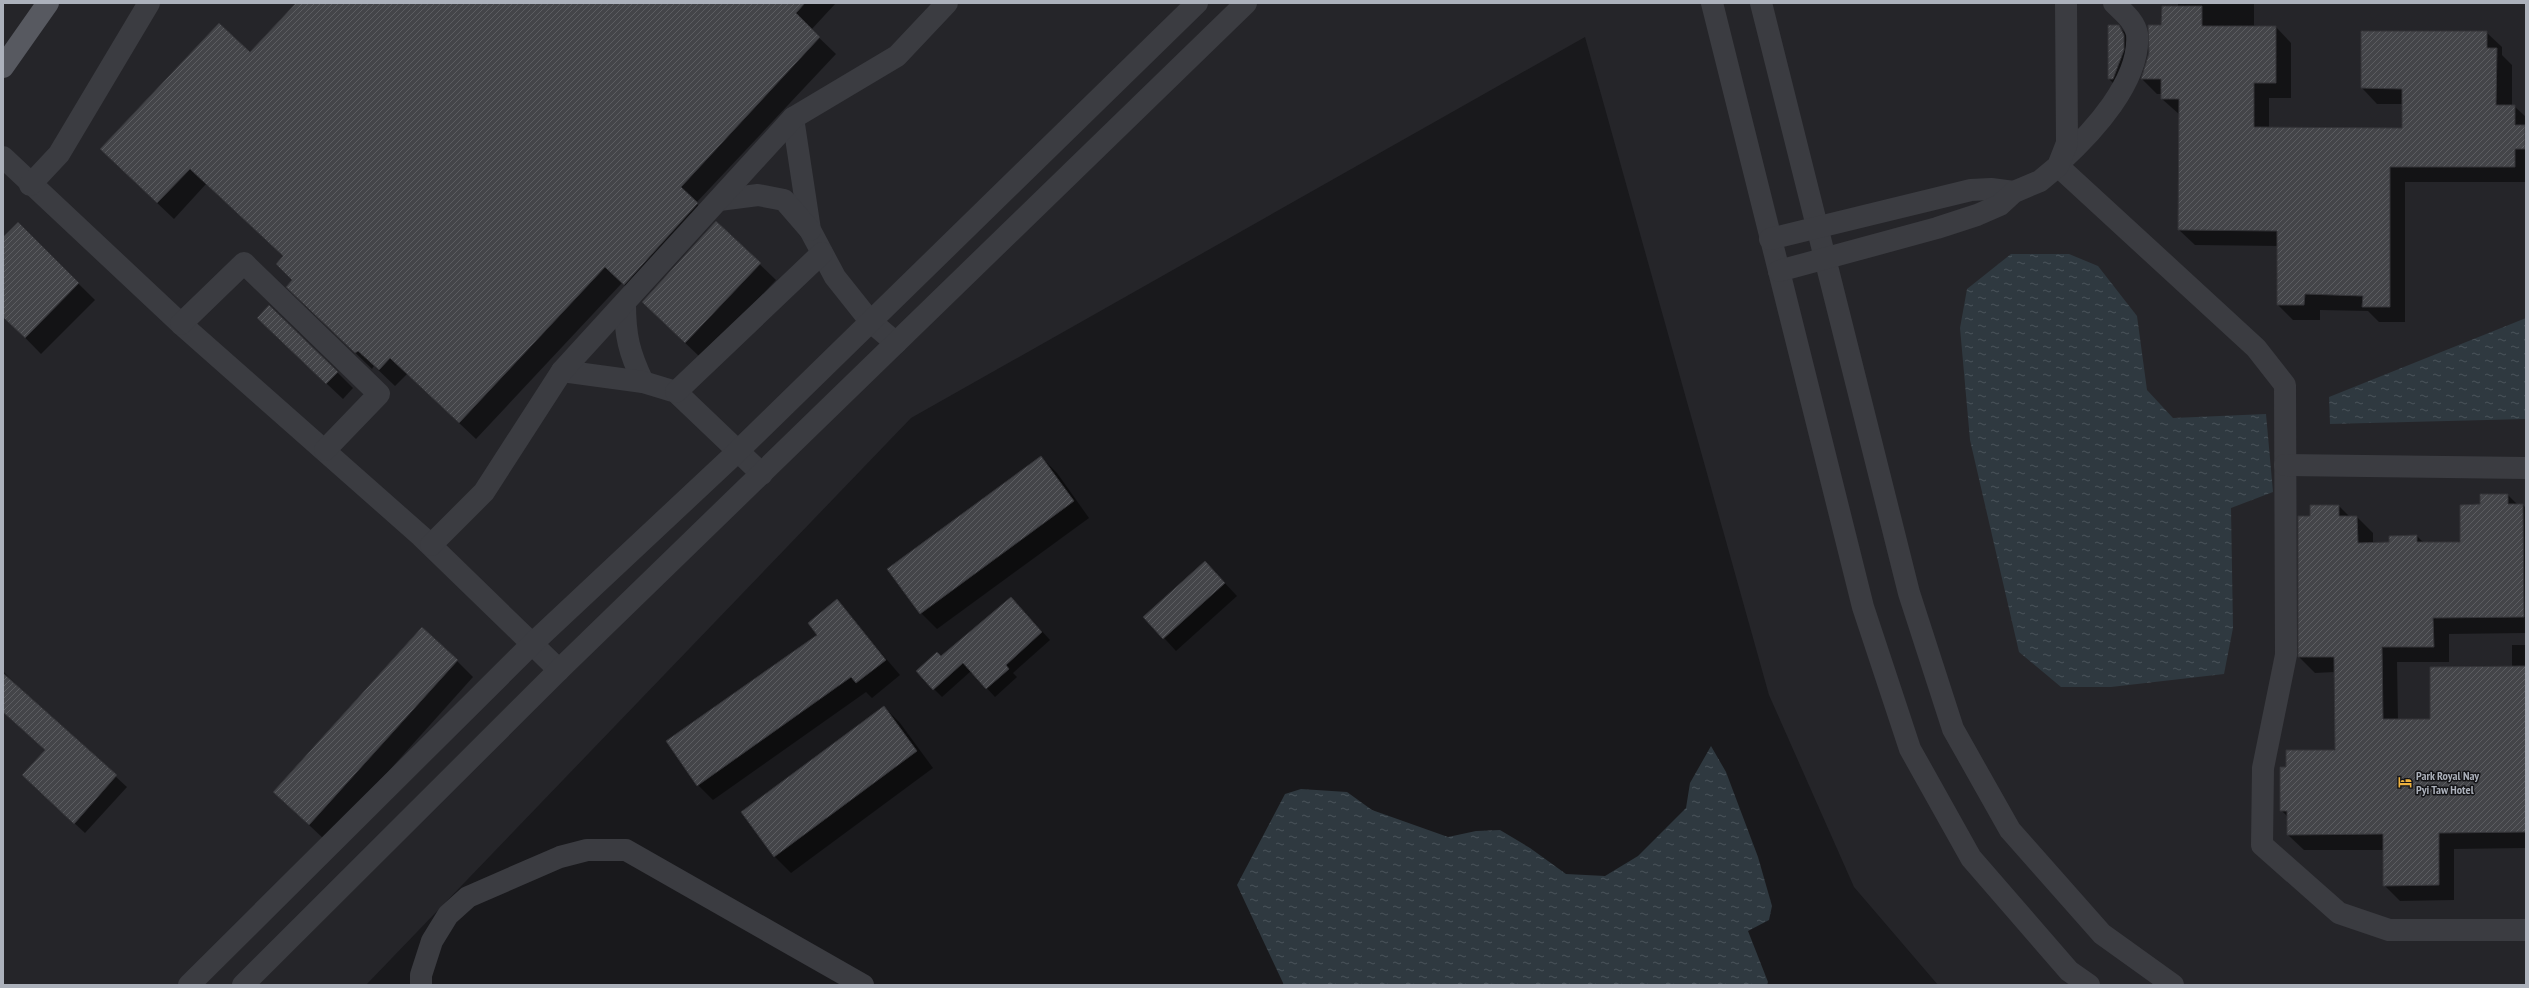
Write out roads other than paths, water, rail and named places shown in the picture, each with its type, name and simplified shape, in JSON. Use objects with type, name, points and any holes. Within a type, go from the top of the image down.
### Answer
[{"type":"main road","points":[[3,67],[48,3]]},
{"type":"street","points":[[30,185],[59,154],[149,3]]},
{"type":"street","points":[[431,545],[484,492],[562,371],[793,118],[897,56],[947,3]]},
{"type":"street","points":[[189,985],[532,644],[738,452],[870,321],[1197,3]]},
{"type":"street","points":[[243,985],[559,670],[1246,3]]},
{"type":"street","points":[[1712,3],[1863,606],[1910,749],[1971,858],[2070,971],[2089,985]]},
{"type":"street","points":[[1762,3],[1909,593],[1953,729],[2010,830],[2102,934],[2173,985]]},
{"type":"street","points":[[2059,164],[2067,143],[2066,3]]},
{"type":"street","points":[[1779,271],[1937,228],[1977,215],[2000,205],[2014,192],[2040,181],[2083,141],[2112,104],[2128,76],[2135,55],[2137,34],[2131,19],[2114,3]]},
{"type":"street","points":[[793,118],[810,230]]},
{"type":"street","points":[[3,157],[30,185],[182,324],[326,450],[431,545],[559,670]]},
{"type":"street","points":[[2059,164],[2256,348],[2285,385],[2286,654],[2263,768],[2262,845],[2339,913],[2389,930],[2526,930]]},
{"type":"street","points":[[1770,239],[1971,190],[1991,189],[2014,192]]},
{"type":"street","points":[[719,200],[758,195],[784,200],[810,230],[835,277],[870,321],[896,344]]},
{"type":"street","points":[[676,392],[822,254]]},
{"type":"street","points":[[182,324],[244,263],[379,394],[326,450]]},
{"type":"street","points":[[625,303],[625,334],[633,361],[643,382]]},
{"type":"street","points":[[562,371],[643,382],[676,392],[762,474]]},
{"type":"street","points":[[2285,465],[2526,468]]},
{"type":"street","points":[[421,985],[421,975],[432,941],[448,916],[468,898],[560,857],[587,850],[626,850],[863,985]]},
{"type":"water","points":[[2011,254],[2069,254],[2098,266],[2137,316],[2147,390],[2173,418],[2266,414],[2273,492],[2231,508],[2233,628],[2224,674],[2111,687],[2061,687],[2019,652],[1970,440],[1960,328],[1967,289]]},
{"type":"water","points":[[2526,318],[2526,419],[2330,424],[2329,397]]},
{"type":"water","points":[[1711,746],[1726,772],[1758,857],[1772,906],[1769,920],[1748,931],[1768,982],[1767,985],[1284,985],[1237,885],[1285,794],[1301,789],[1347,792],[1372,810],[1448,837],[1476,831],[1500,830],[1530,848],[1566,874],[1605,876],[1638,856],[1686,808],[1690,783]]},
{"type":"place","name":"Park Royal Nay Pyi Taw Hotel","points":[[2405,782]]}]
